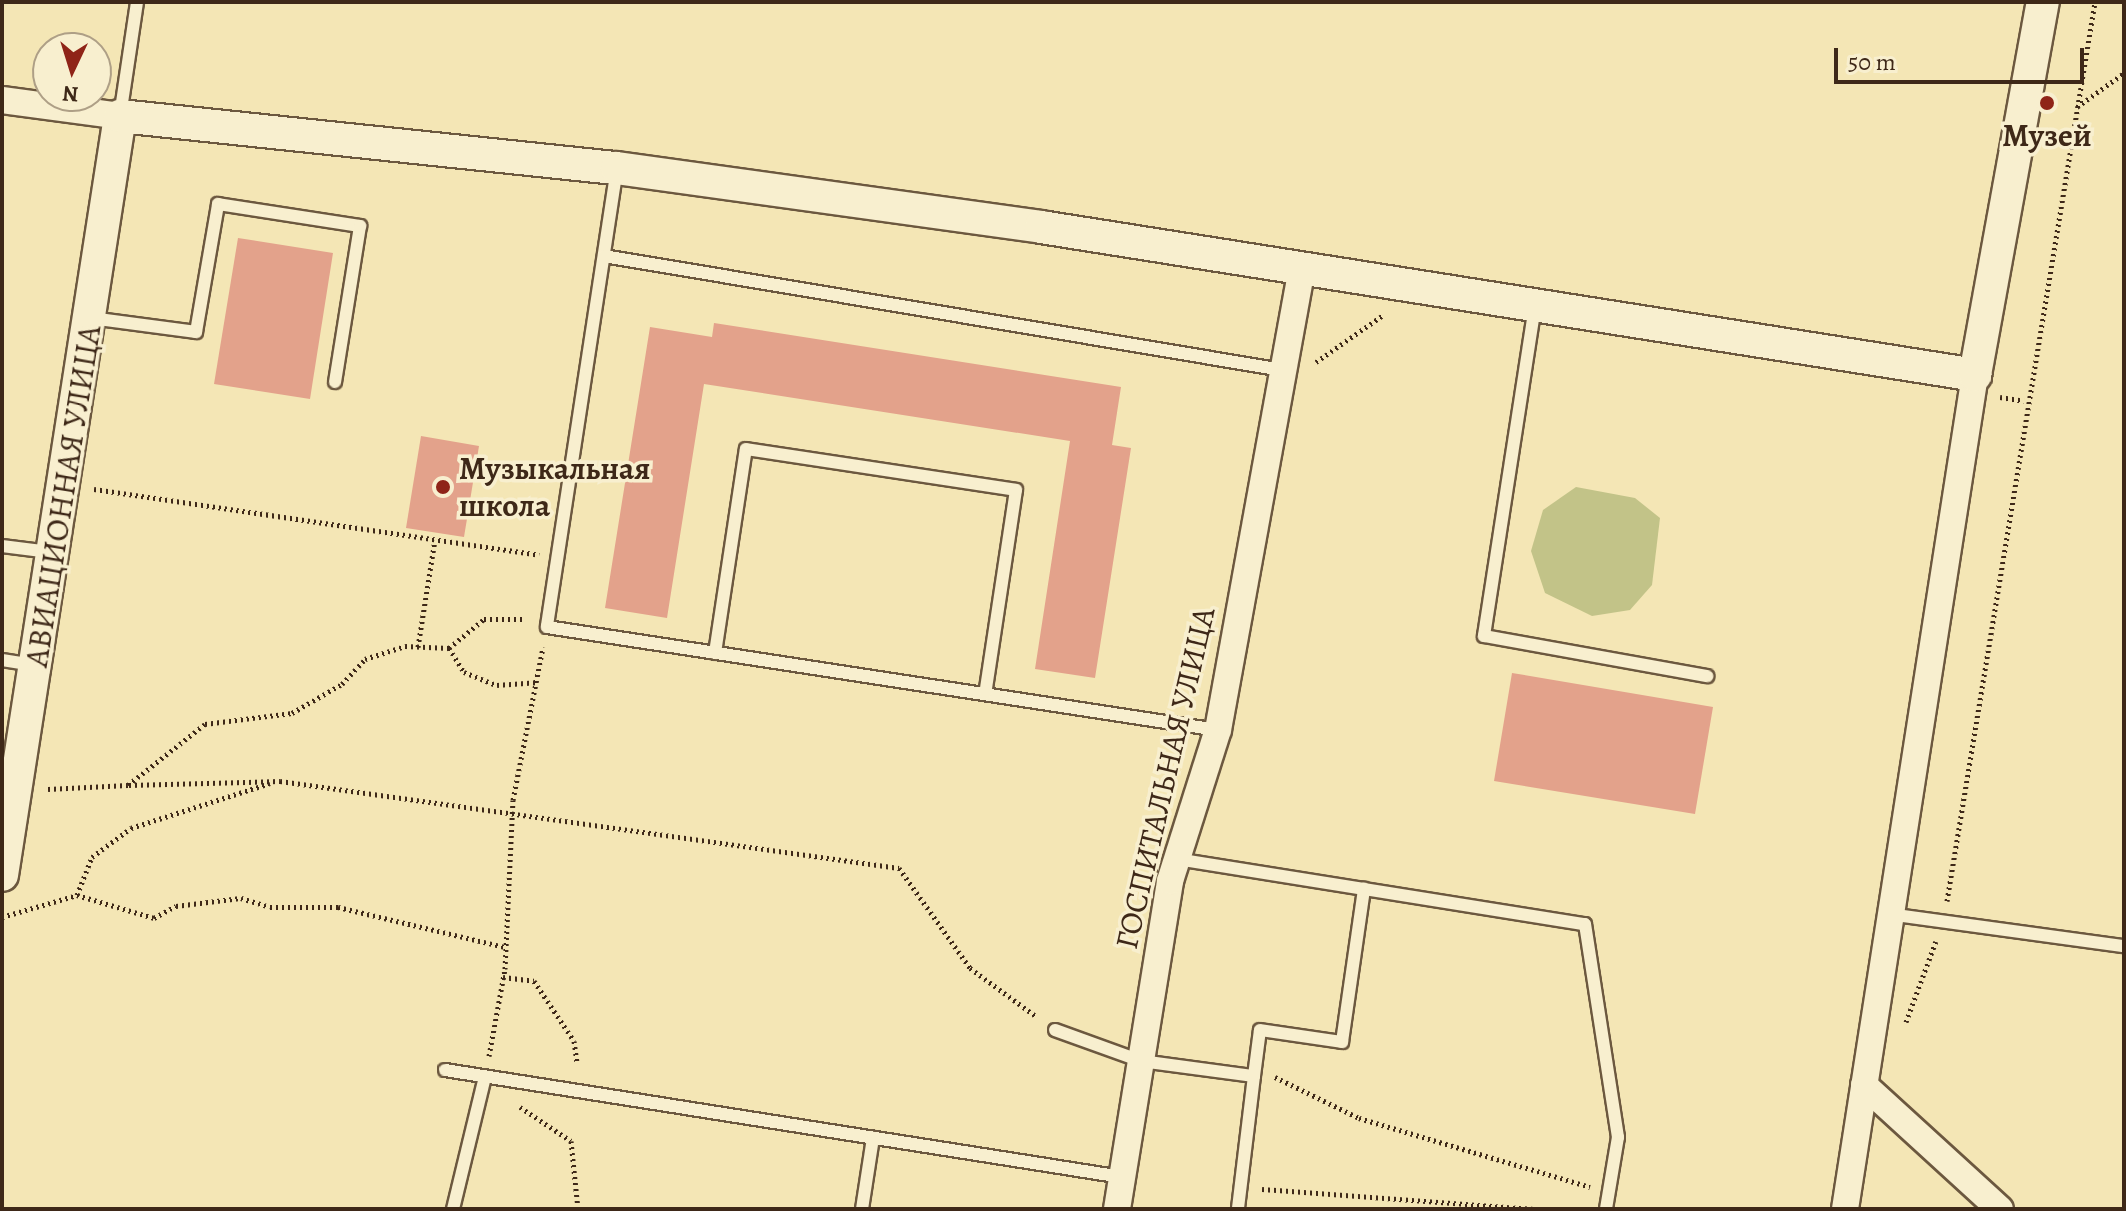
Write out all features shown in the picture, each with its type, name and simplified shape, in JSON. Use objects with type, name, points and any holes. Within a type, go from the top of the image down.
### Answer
[{"type":"street","points":[[1845,1209],[1975,375],[2043,2]]},
{"type":"street","points":[[2,100],[120,116],[617,168],[1302,269],[1975,375]]},
{"type":"street","name":"АВИАЦИОННАЯ УЛИЦА","points":[[2,875],[57,553],[120,116]]},
{"type":"street","name":"ГОСПИТАЛЬНАЯ УЛИЦА","points":[[1117,1209],[1177,859],[1218,730],[1302,269]]},
{"type":"street","points":[[1864,1085],[2000,1209]]},
{"type":"lane","points":[[120,116],[137,2]]},
{"type":"lane","points":[[617,168],[547,627],[1218,730]]},
{"type":"lane","points":[[91,318],[196,332],[218,204],[360,226],[335,382]]},
{"type":"lane","points":[[604,256],[1281,380]]},
{"type":"lane","points":[[1535,306],[1484,636],[1707,676]]},
{"type":"lane","points":[[715,653],[746,449],[1016,490],[985,694]]},
{"type":"lane","points":[[2,546],[57,553]]},
{"type":"lane","points":[[2,660],[38,666]]},
{"type":"lane","points":[[1177,859],[1585,924],[1618,1137],[1606,1209]]},
{"type":"lane","points":[[1238,1209],[1260,1030],[1342,1042],[1364,889]]},
{"type":"lane","points":[[1889,914],[2124,946]]},
{"type":"lane","points":[[1055,1030],[1141,1061],[1254,1076]]},
{"type":"lane","points":[[445,1070],[1122,1177]]},
{"type":"lane","points":[[453,1209],[485,1077]]},
{"type":"lane","points":[[862,1209],[873,1138]]},
{"type":"path","points":[[1900,1039],[1944,922],[2095,2]]},
{"type":"path","points":[[2076,108],[2124,73]]},
{"type":"path","points":[[1281,380],[1392,308]]},
{"type":"path","points":[[67,485],[558,558]]},
{"type":"path","points":[[418,647],[435,540]]},
{"type":"path","points":[[128,785],[205,724],[292,713],[342,684],[365,659],[418,647],[449,648],[484,619],[513,614],[547,627],[513,809],[503,977],[485,1077]]},
{"type":"path","points":[[449,648],[464,672],[497,685],[536,682]]},
{"type":"path","points":[[77,895],[92,857],[131,828],[280,781]]},
{"type":"path","points":[[15,797],[79,782],[128,785],[280,781],[513,809],[899,868],[970,968],[1055,1030]]},
{"type":"path","points":[[2,917],[77,895],[154,918],[176,906],[241,898],[270,907],[338,907],[505,947]]},
{"type":"path","points":[[503,977],[534,981],[574,1041],[577,1063]]},
{"type":"path","points":[[1254,1076],[1277,1077],[1359,1118],[1609,1191]]},
{"type":"path","points":[[482,1090],[547,1118],[571,1141],[578,1209]]},
{"type":"path","points":[[1241,1188],[1532,1209]]},
{"type":"green space","points":[[1576,487],[1635,498],[1660,518],[1652,585],[1630,610],[1592,616],[1545,593],[1531,551],[1543,510]]},
{"type":"building","points":[[238,238],[333,253],[310,399],[214,384]]},
{"type":"building","points":[[714,323],[1121,387],[1112,445],[1131,448],[1095,678],[1035,669],[1070,441],[704,384],[667,618],[605,608],[650,327],[712,337]]},
{"type":"building","name":"Музыкальная школа","points":[[421,436],[479,446],[464,537],[406,528]]},
{"type":"building","points":[[1512,673],[1713,707],[1695,814],[1494,781]]},
{"type":"place","name":"Музей","points":[[2047,103]]},
{"type":"place","name":"Музыкальная школа","points":[[443,487]]}]
